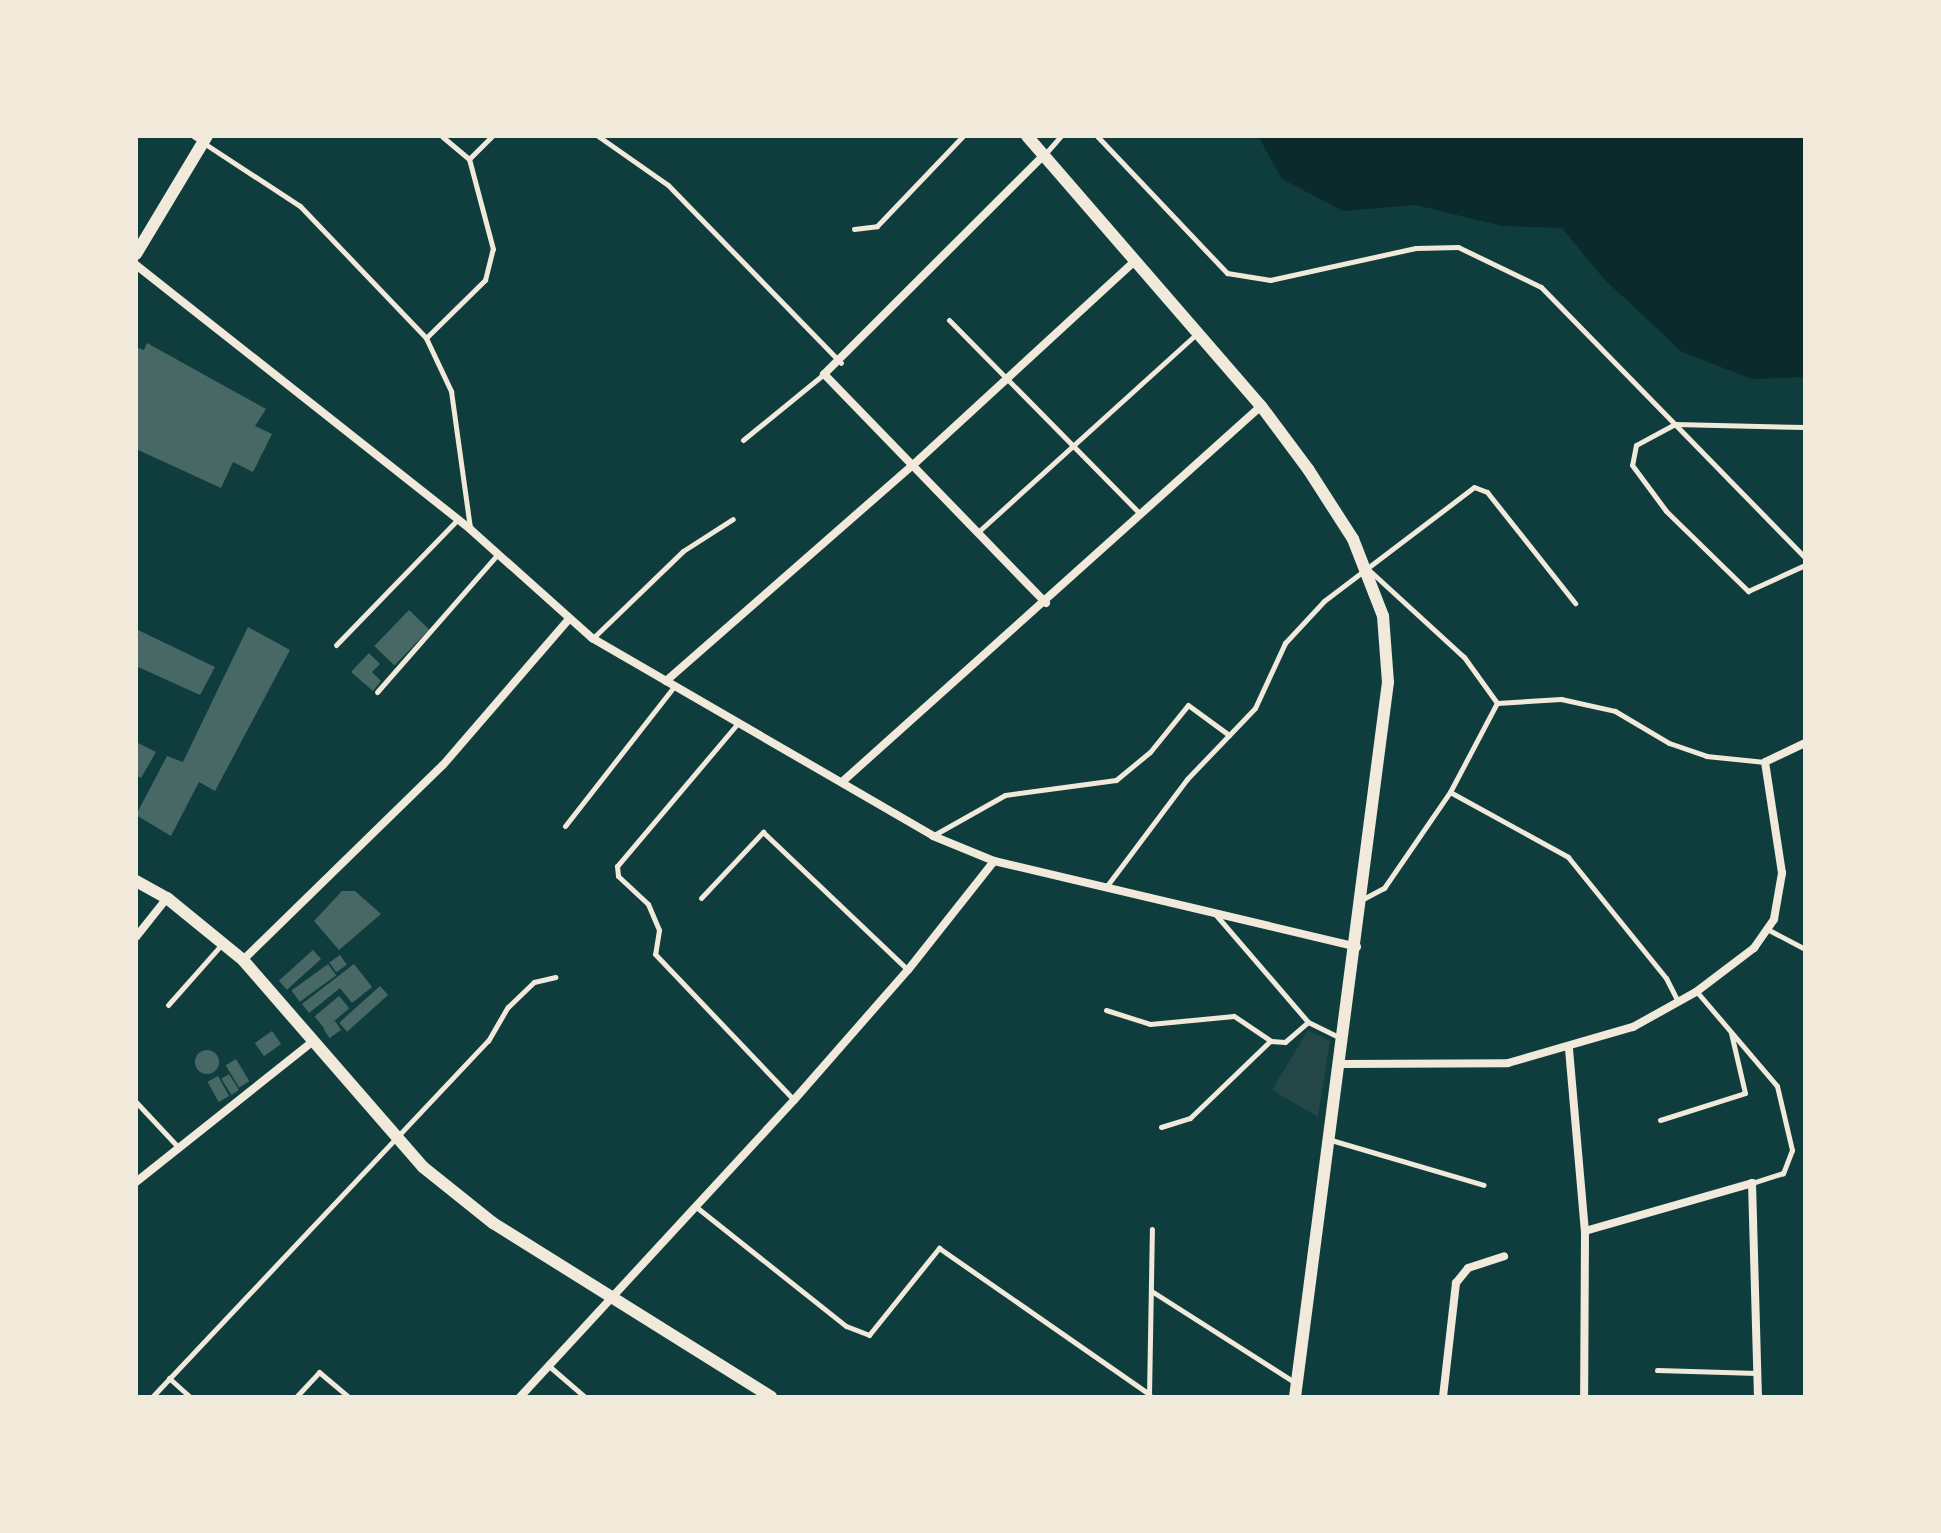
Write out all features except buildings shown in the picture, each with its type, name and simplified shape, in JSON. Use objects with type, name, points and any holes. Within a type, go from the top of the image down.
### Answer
[{"type":"street","points":[[1027,136],[1261,406],[1341,518],[1367,567],[1383,616],[1388,682],[1357,947],[1295,1397]]},
{"type":"street","points":[[136,254],[201,139]]},
{"type":"street","points":[[1045,154],[841,363],[824,374],[1046,603]]},
{"type":"street","points":[[671,683],[1136,260]]},
{"type":"street","points":[[136,265],[470,529],[592,638],[933,836],[994,861],[1357,947]]},
{"type":"street","points":[[842,782],[1046,603],[1261,406]]},
{"type":"street","points":[[243,960],[433,776],[569,619]]},
{"type":"street","points":[[1341,1064],[1508,1063],[1569,1049],[1633,1027],[1696,992],[1754,948],[1774,919],[1782,873],[1765,762],[1805,743]]},
{"type":"street","points":[[520,1397],[794,1100],[908,970],[994,861]]},
{"type":"street","points":[[136,881],[167,898],[243,960],[397,1140],[493,1223],[771,1397]]},
{"type":"street","points":[[136,937],[167,898]]},
{"type":"street","points":[[136,1182],[313,1041]]},
{"type":"street","points":[[1569,1049],[1585,1231],[1584,1397]]},
{"type":"street","points":[[1585,1231],[1752,1183],[1758,1397]]},
{"type":"street","points":[[1443,1397],[1456,1283],[1468,1268],[1504,1256]]},
{"type":"lane","points":[[426,338],[485,280],[493,249],[469,159],[442,136]]},
{"type":"lane","points":[[469,159],[492,136]]},
{"type":"lane","points":[[598,136],[668,185],[841,363]]},
{"type":"lane","points":[[854,229],[877,226],[963,136]]},
{"type":"lane","points":[[1045,154],[1061,136]]},
{"type":"lane","points":[[1097,136],[1227,273],[1270,280],[1416,248],[1458,247],[1504,266],[1541,287],[1805,558]]},
{"type":"lane","points":[[201,139],[253,171],[300,206],[426,338],[451,391],[470,529]]},
{"type":"lane","points":[[949,320],[1140,514]]},
{"type":"lane","points":[[977,533],[1070,445],[1198,332]]},
{"type":"lane","points":[[743,440],[824,374]]},
{"type":"lane","points":[[1805,427],[1675,424],[1636,445],[1632,465],[1666,511],[1748,591],[1805,565]]},
{"type":"lane","points":[[1106,887],[1187,779],[1255,708],[1285,643],[1324,601],[1474,487],[1487,492],[1575,603]]},
{"type":"lane","points":[[592,638],[683,551],[733,519]]},
{"type":"lane","points":[[336,645],[457,520]]},
{"type":"lane","points":[[377,692],[498,554]]},
{"type":"lane","points":[[1367,567],[1464,657],[1497,703]]},
{"type":"lane","points":[[565,826],[671,683]]},
{"type":"lane","points":[[1497,703],[1561,699],[1615,711],[1669,743],[1706,756],[1765,762]]},
{"type":"lane","points":[[1363,899],[1384,888],[1450,792],[1497,703]]},
{"type":"lane","points":[[933,836],[1005,795],[1116,780],[1150,752],[1188,705],[1229,735]]},
{"type":"lane","points":[[739,722],[617,866],[618,876],[648,904],[659,930],[655,954],[794,1100]]},
{"type":"lane","points":[[1450,792],[1568,857],[1666,978],[1678,1002]]},
{"type":"lane","points":[[701,898],[763,832],[908,970]]},
{"type":"lane","points":[[1216,915],[1308,1022],[1343,1039]]},
{"type":"lane","points":[[1767,929],[1805,949]]},
{"type":"lane","points":[[168,1005],[223,943]]},
{"type":"lane","points":[[152,1397],[488,1041],[508,1007],[534,982],[555,977]]},
{"type":"lane","points":[[1696,992],[1777,1086],[1792,1150],[1783,1173],[1752,1183]]},
{"type":"lane","points":[[1106,1010],[1150,1024],[1234,1016],[1271,1041],[1285,1042],[1308,1022]]},
{"type":"lane","points":[[1660,1120],[1745,1093],[1731,1032]]},
{"type":"lane","points":[[1161,1127],[1190,1118],[1271,1041]]},
{"type":"lane","points":[[136,1102],[180,1149]]},
{"type":"lane","points":[[1331,1140],[1484,1185]]},
{"type":"lane","points":[[695,1206],[846,1326],[869,1335],[939,1248],[1069,1342],[1149,1395]]},
{"type":"lane","points":[[1149,1395],[1152,1229]]},
{"type":"lane","points":[[1153,1292],[1296,1383]]},
{"type":"lane","points":[[548,1366],[585,1397]]},
{"type":"lane","points":[[1657,1370],[1758,1373]]},
{"type":"lane","points":[[296,1397],[319,1372],[349,1397]]},
{"type":"lane","points":[[169,1378],[190,1397]]},
{"type":"shaded area","points":[[1258,136],[1805,136],[1805,377],[1752,379],[1682,352],[1603,278],[1562,228],[1502,226],[1416,205],[1343,211],[1282,179]]},
{"type":"shaded area","points":[[1308,1030],[1330,1041],[1318,1117],[1272,1090]]}]
